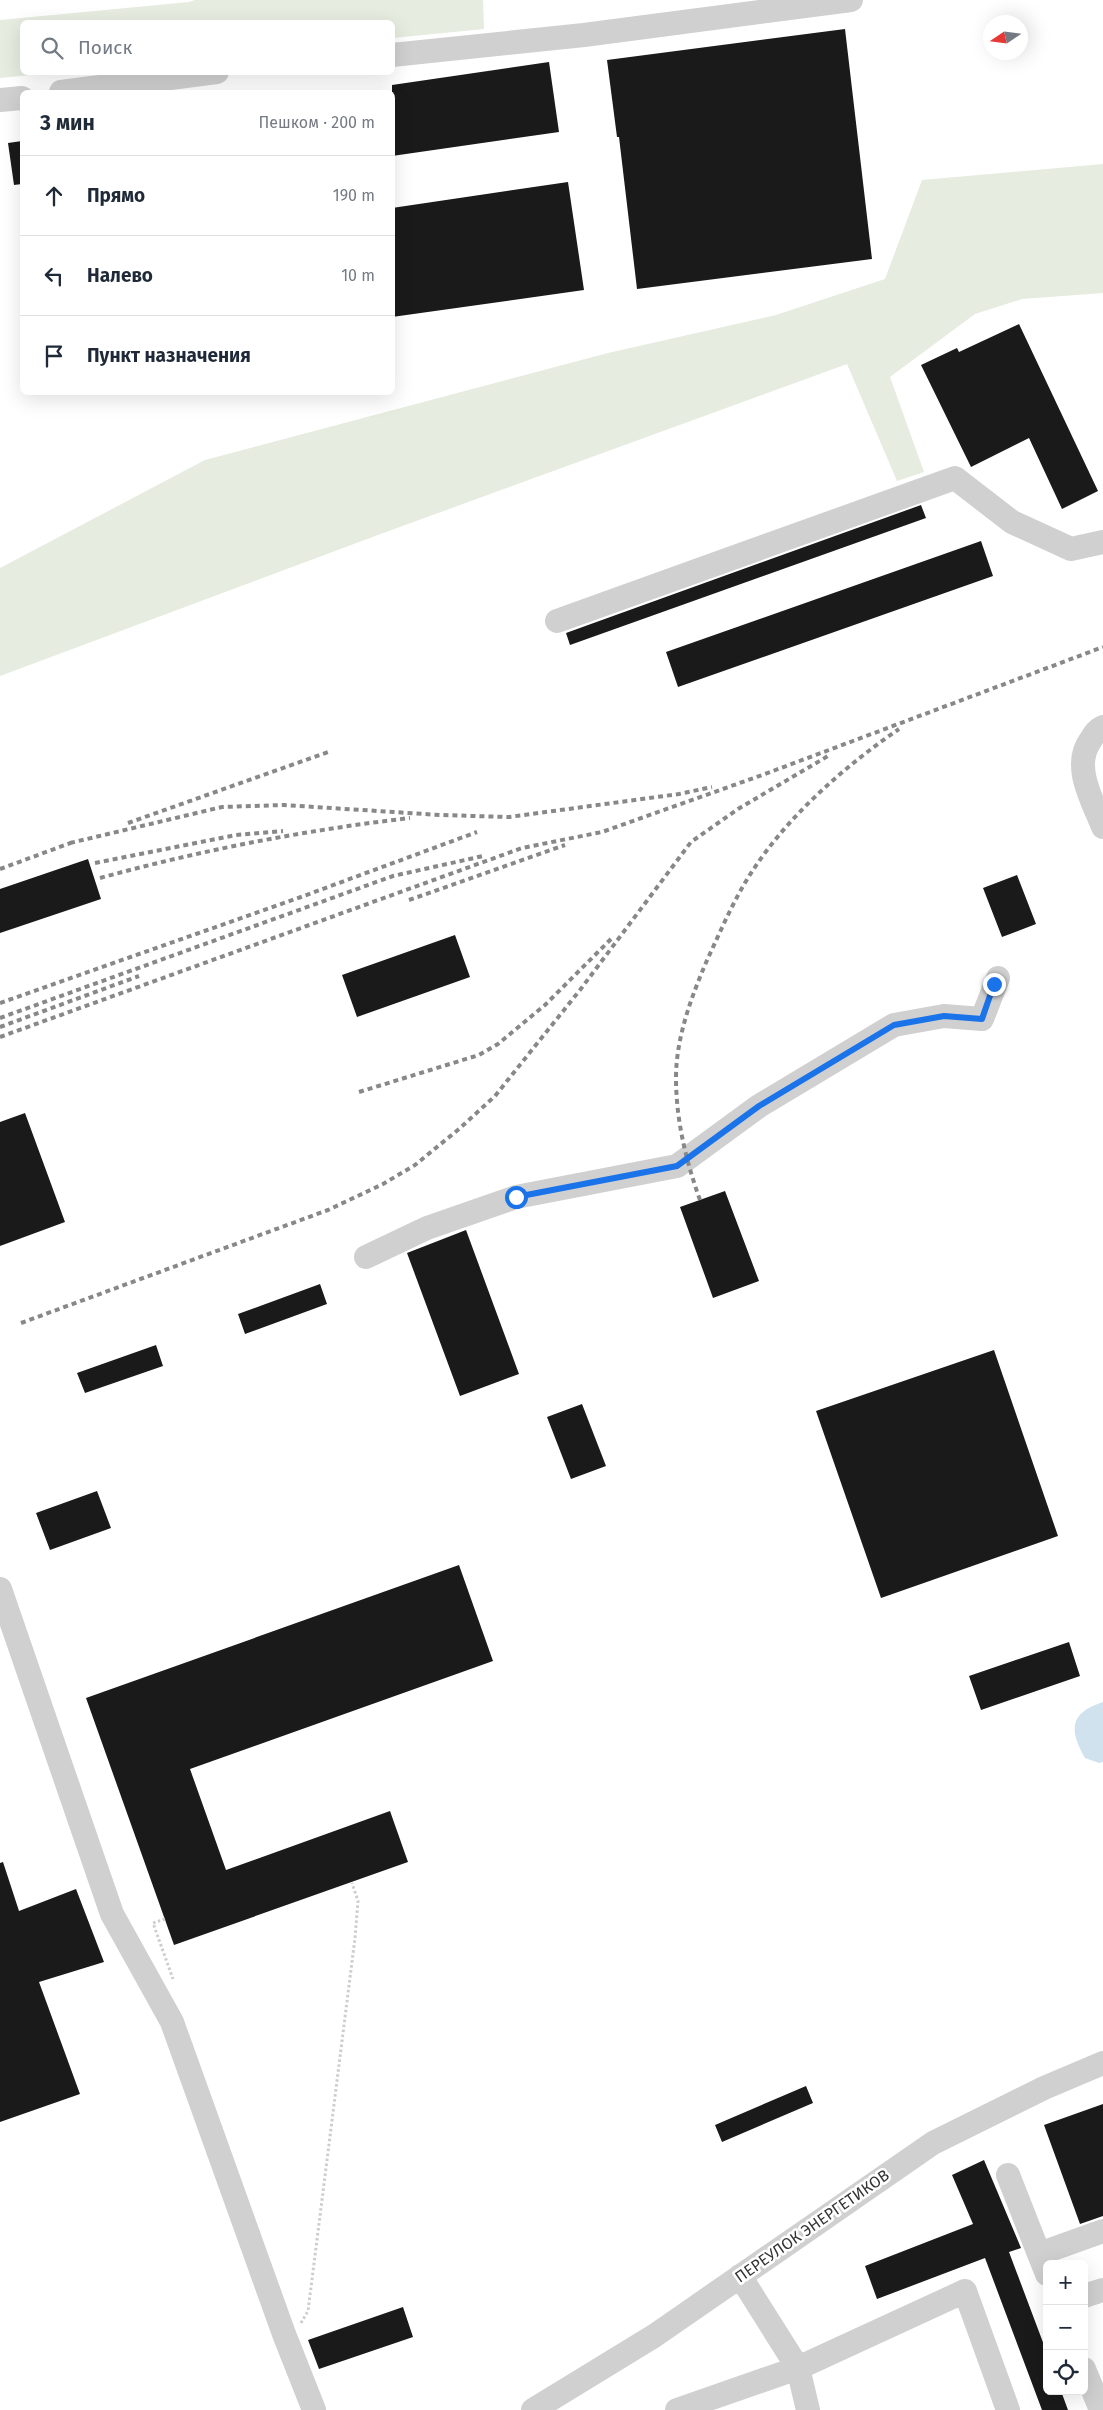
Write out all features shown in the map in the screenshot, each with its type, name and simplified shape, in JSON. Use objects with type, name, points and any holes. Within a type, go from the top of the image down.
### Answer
[{"type":"street","points":[[395,54],[584,35],[851,0]]},
{"type":"street","points":[[77,90],[194,75]]},
{"type":"street","points":[[0,100],[20,98]]},
{"type":"street","points":[[556,621],[955,478],[1012,522],[1071,550],[1103,542]]},
{"type":"street","points":[[1103,727],[1097,730],[1084,749],[1082,770],[1103,827]]},
{"type":"street","points":[[366,1257],[427,1228],[516,1197],[677,1166],[759,1106],[894,1025],[944,1016],[982,1019],[998,978]]},
{"type":"street","points":[[0,1589],[112,1914],[172,2022],[288,2345],[314,2410]]},
{"type":"street","name":"ПЕРЕУЛОК ЭНЕРГЕТИКОВ","points":[[533,2410],[654,2336],[933,2143],[1044,2088],[1103,2063]]},
{"type":"street","points":[[1008,2175],[1043,2264]]},
{"type":"street","points":[[1050,2260],[1103,2232]]},
{"type":"street","points":[[740,2276],[798,2368],[808,2410]]},
{"type":"street","points":[[1088,2295],[1103,2290]]},
{"type":"street","points":[[677,2410],[798,2368],[965,2291],[1008,2410]]},
{"type":"street","points":[[1088,2379],[1101,2410]]},
{"type":"path","points":[[300,2323],[308,2311],[355,1938],[358,1901],[352,1883]]},
{"type":"shaded area","points":[[195,0],[483,0],[484,29],[395,38],[395,20],[20,20],[20,75],[30,75],[0,78],[0,20]]},
{"type":"shaded area","points":[[1103,164],[1103,293],[1022,299],[975,314],[890,377],[924,472],[897,481],[847,364],[386,532],[0,676],[0,568],[205,460],[608,353],[776,315],[885,279],[922,180]]},
{"type":"water","points":[[1103,1702],[1103,1762],[1099,1763],[1085,1758],[1076,1739],[1075,1724],[1078,1717],[1084,1711]]},
{"type":"building","points":[[845,29],[872,259],[637,289],[619,137],[617,137],[607,60]]},
{"type":"building","points":[[549,62],[559,132],[395,156],[395,90],[392,90],[392,85]]},
{"type":"building","points":[[20,141],[20,184],[14,185],[8,143]]},
{"type":"building","points":[[568,182],[584,290],[395,317],[395,208]]},
{"type":"building","points":[[1019,324],[1098,491],[1062,509],[1029,438],[971,467],[921,365],[957,348],[959,352]]},
{"type":"building","points":[[921,505],[926,518],[570,645],[566,633]]},
{"type":"building","points":[[981,541],[993,576],[678,687],[666,652]]},
{"type":"building","points":[[88,859],[101,899],[0,933],[0,889]]},
{"type":"building","points":[[1017,875],[1036,924],[1002,937],[983,888]]},
{"type":"building","points":[[455,935],[470,977],[357,1017],[342,975]]},
{"type":"building","points":[[25,1113],[65,1222],[0,1246],[0,1122]]},
{"type":"building","points":[[725,1191],[759,1281],[713,1298],[680,1207]]},
{"type":"building","points":[[466,1230],[519,1374],[460,1396],[407,1253]]},
{"type":"building","points":[[320,1284],[327,1304],[245,1334],[238,1314]]},
{"type":"building","points":[[156,1345],[163,1366],[85,1393],[77,1373]]},
{"type":"building","points":[[994,1350],[1058,1536],[881,1598],[816,1411]]},
{"type":"building","points":[[582,1404],[606,1466],[571,1479],[547,1417]]},
{"type":"building","points":[[97,1491],[111,1528],[50,1550],[36,1513]]},
{"type":"building","points":[[459,1565],[493,1661],[190,1769],[226,1870],[390,1811],[408,1862],[174,1945],[86,1698]]},
{"type":"building","points":[[1069,1642],[1080,1676],[981,1710],[969,1676]]},
{"type":"building","points":[[3,1862],[19,1911],[76,1889],[104,1962],[39,1982],[80,2094],[0,2122],[0,1863]]},
{"type":"building","points":[[806,2086],[813,2103],[722,2142],[715,2125]]},
{"type":"building","points":[[1103,2104],[1103,2216],[1080,2224],[1044,2125]]},
{"type":"building","points":[[984,2160],[1021,2248],[1009,2252],[1043,2342],[1043,2395],[1062,2395],[1068,2410],[1042,2410],[985,2258],[877,2299],[865,2266],[973,2224],[952,2175]]},
{"type":"building","points":[[403,2307],[413,2337],[319,2369],[308,2340]]},
{"type":"railway","points":[[0,1037],[522,848],[602,832],[765,774],[1103,647]]},
{"type":"railway","points":[[700,1200],[683,1140],[676,1094],[676,1078],[682,1032],[702,972],[740,891],[767,850],[783,830],[839,775],[899,729]]},
{"type":"railway","points":[[128,823],[331,751]]},
{"type":"railway","points":[[21,1323],[328,1210],[383,1184],[415,1165],[495,1096],[580,990],[691,842],[738,809],[828,756]]},
{"type":"railway","points":[[70,843],[222,807],[284,805],[440,815],[509,817],[679,794],[712,787]]},
{"type":"railway","points":[[100,878],[254,842],[332,828],[410,818]]},
{"type":"railway","points":[[95,863],[236,835],[283,831]]},
{"type":"railway","points":[[0,1003],[301,897],[477,832]]},
{"type":"railway","points":[[0,869],[76,841]]},
{"type":"railway","points":[[409,900],[565,845]]},
{"type":"railway","points":[[0,1018],[393,876],[483,856]]},
{"type":"railway","points":[[359,1092],[479,1055],[498,1044],[545,1005],[611,939]]},
{"type":"railway","points":[[0,1027],[139,976]]},
{"type":"route","points":[[516,1197],[677,1166],[759,1106],[894,1025],[944,1016],[982,1019],[994,984]]}]
